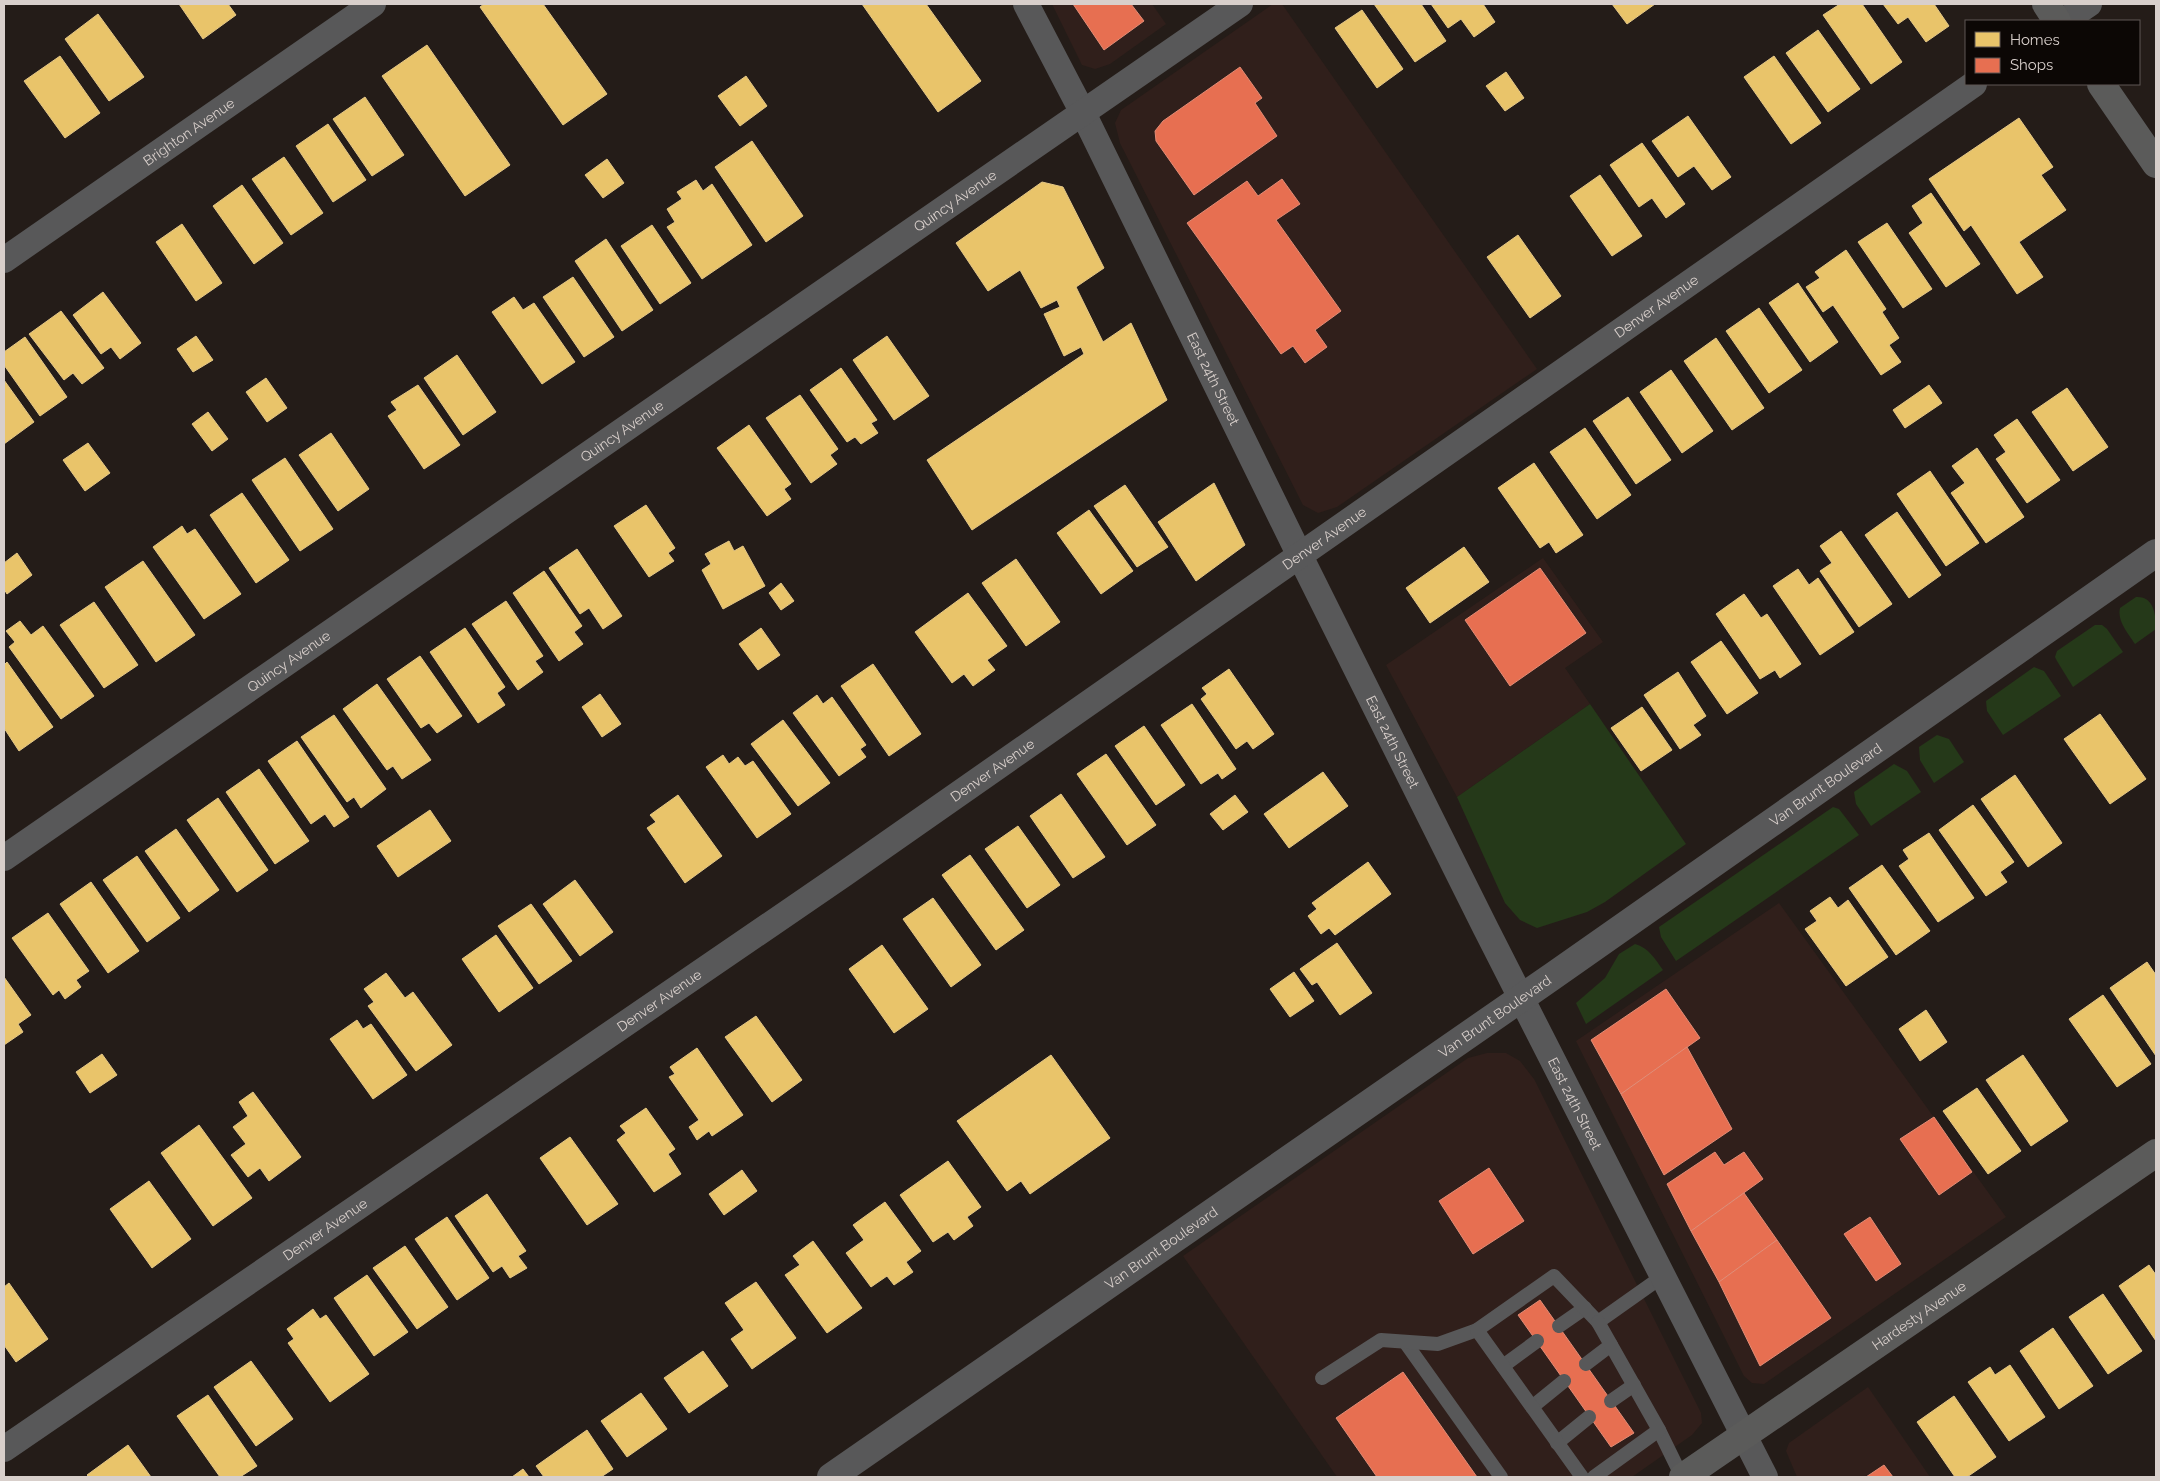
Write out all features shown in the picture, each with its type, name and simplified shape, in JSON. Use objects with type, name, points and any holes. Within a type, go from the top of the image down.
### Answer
[{"type":"main road","points":[[2046,4],[2056,20]]},
{"type":"main road","points":[[2102,85],[2156,164]]},
{"type":"main road","name":"Hardesty Avenue","points":[[1682,1477],[2156,1153]]},
{"type":"street","name":"Brighton Avenue","points":[[4,260],[373,4]]},
{"type":"street","name":"East 24th Street","points":[[1026,4],[1084,113],[1300,556],[1521,998],[1765,1477]]},
{"type":"street","name":"Quincy Avenue","points":[[4,858],[1240,4]]},
{"type":"street","points":[[2065,20],[2089,4]]},
{"type":"street","name":"Denver Avenue","points":[[4,1449],[844,874],[1973,85]]},
{"type":"street","name":"Van Brunt Boulevard","points":[[831,1477],[1521,998],[2156,553]]},
{"type":"lane","points":[[1322,1378],[1380,1340],[1438,1344],[1478,1330],[1554,1276],[1598,1322],[1659,1430],[1682,1477]]},
{"type":"lane","points":[[1598,1322],[1663,1276]]},
{"type":"lane","points":[[1559,1326],[1585,1308]]},
{"type":"lane","points":[[1478,1330],[1582,1477]]},
{"type":"lane","points":[[1405,1342],[1500,1477]]},
{"type":"lane","points":[[1503,1366],[1537,1342]]},
{"type":"lane","points":[[1586,1364],[1611,1345]]},
{"type":"lane","points":[[1532,1408],[1564,1381]]},
{"type":"lane","points":[[1611,1401],[1634,1385]]},
{"type":"lane","points":[[1557,1443],[1589,1417]]},
{"type":"lane","points":[[1594,1477],[1659,1430]]},
{"type":"shaded area","points":[[1052,4],[1152,4],[1166,24],[1110,64],[1095,69],[1082,65]]},
{"type":"shaded area","points":[[1273,4],[1282,4],[1537,369],[1337,507],[1318,513],[1303,505],[1120,143],[1115,123],[1121,110]]},
{"type":"shaded area","points":[[1543,558],[1603,642],[1565,668],[1590,704],[1457,797],[1386,665]]},
{"type":"shaded area","points":[[1779,903],[2006,1217],[1764,1384],[1752,1383],[1744,1376],[1576,1041]]},
{"type":"shaded area","points":[[1487,1053],[1506,1053],[1520,1061],[1534,1079],[1701,1413],[1702,1423],[1692,1435],[1632,1477],[1337,1477],[1183,1256],[1468,1058]]},
{"type":"shaded area","points":[[1868,1387],[1930,1477],[1797,1477],[1786,1451],[1789,1443]]},
{"type":"green space","points":[[2136,597],[2147,600],[2153,607],[2156,629],[2135,644],[2124,627],[2119,613],[2120,608]]},
{"type":"green space","points":[[2095,625],[2102,625],[2107,629],[2123,652],[2073,687],[2055,657],[2057,651]]},
{"type":"green space","points":[[2034,667],[2044,671],[2061,696],[2003,735],[1987,711],[1986,701]]},
{"type":"green space","points":[[1590,704],[1686,844],[1605,902],[1587,912],[1537,928],[1520,920],[1505,903],[1457,797]]},
{"type":"green space","points":[[1937,735],[1949,739],[1964,762],[1934,783],[1920,760],[1919,747]]},
{"type":"green space","points":[[1894,764],[1907,771],[1921,792],[1871,826],[1856,804],[1854,792]]},
{"type":"green space","points":[[1833,807],[1839,809],[1859,835],[1676,961],[1661,937],[1659,927]]},
{"type":"green space","points":[[1635,944],[1648,951],[1663,970],[1586,1024],[1576,1003],[1605,978],[1619,954]]},
{"type":"building: Homes","points":[[179,4],[228,4],[236,15],[203,39]]},
{"type":"building: Homes","points":[[484,4],[543,4],[607,94],[563,125],[480,7]]},
{"type":"building: Homes","points":[[862,4],[926,4],[981,81],[938,112]]},
{"type":"building: Homes","points":[[1374,4],[1421,4],[1446,41],[1415,62]]},
{"type":"building: Homes","points":[[1431,4],[1483,4],[1495,22],[1474,37],[1461,19],[1448,28]]},
{"type":"building: Homes","points":[[1612,4],[1655,4],[1627,24]]},
{"type":"building: Homes","points":[[1840,4],[1862,4],[1902,62],[1871,84],[1823,15]]},
{"type":"building: Homes","points":[[1883,4],[1934,4],[1949,26],[1926,42],[1908,17],[1898,24]]},
{"type":"building: Homes","points":[[1362,10],[1403,69],[1377,88],[1335,28]]},
{"type":"building: Homes","points":[[98,14],[144,77],[109,101],[65,39]]},
{"type":"building: Homes","points":[[1818,30],[1860,89],[1828,112],[1786,53]]},
{"type":"building: Homes","points":[[427,45],[510,165],[465,196],[382,76]]},
{"type":"building: Homes","points":[[60,56],[100,113],[65,138],[24,81]]},
{"type":"building: Homes","points":[[1774,56],[1821,123],[1791,144],[1744,77]]},
{"type":"building: Homes","points":[[1506,72],[1524,98],[1505,111],[1486,86]]},
{"type":"building: Homes","points":[[746,76],[767,106],[740,126],[718,96]]},
{"type":"building: Homes","points":[[365,97],[404,155],[372,176],[333,119]]},
{"type":"building: Homes","points":[[1688,116],[1731,177],[1712,190],[1694,166],[1678,177],[1652,141]]},
{"type":"building: Homes","points":[[2019,118],[2053,167],[2041,175],[2066,210],[2019,242],[2043,277],[2017,294],[1971,225],[1964,231],[1929,179]]},
{"type":"building: Homes","points":[[328,124],[366,180],[333,202],[296,146]]},
{"type":"building: Homes","points":[[752,141],[803,216],[766,242],[715,167]]},
{"type":"building: Homes","points":[[1642,143],[1685,204],[1666,218],[1652,198],[1639,207],[1610,165]]},
{"type":"building: Homes","points":[[284,157],[323,213],[291,235],[252,179]]},
{"type":"building: Homes","points":[[607,159],[624,183],[603,198],[585,175]]},
{"type":"building: Homes","points":[[1600,175],[1642,236],[1612,256],[1570,196]]},
{"type":"building: Homes","points":[[696,180],[703,191],[712,184],[752,245],[702,279],[667,227],[675,222],[667,209],[682,199],[677,192]]},
{"type":"building: Homes","points":[[1042,182],[1063,187],[1104,268],[1076,287],[1103,342],[1131,323],[1167,400],[972,530],[927,460],[1084,354],[1081,347],[1064,356],[1044,314],[1060,307],[1057,300],[1041,308],[1020,270],[988,291],[956,243]]},
{"type":"building: Homes","points":[[242,185],[283,243],[254,264],[213,206]]},
{"type":"building: Homes","points":[[1931,193],[1980,264],[1946,287],[1909,233],[1923,223],[1912,206]]},
{"type":"building: Homes","points":[[1887,223],[1932,289],[1903,308],[1858,242]]},
{"type":"building: Homes","points":[[182,224],[222,283],[196,301],[156,242]]},
{"type":"building: Homes","points":[[652,225],[691,283],[660,304],[621,246]]},
{"type":"building: Homes","points":[[1518,235],[1561,296],[1530,318],[1487,257]]},
{"type":"building: Homes","points":[[606,239],[653,310],[622,331],[575,261]]},
{"type":"building: Homes","points":[[1846,250],[1886,309],[1882,312],[1899,338],[1889,345],[1901,362],[1881,375],[1833,305],[1823,312],[1806,287],[1820,278],[1815,272]]},
{"type":"building: Homes","points":[[573,277],[614,337],[584,357],[543,297]]},
{"type":"building: Homes","points":[[1798,283],[1838,342],[1810,362],[1769,303]]},
{"type":"building: Homes","points":[[103,292],[141,343],[120,359],[111,347],[101,354],[73,315]]},
{"type":"building: Homes","points":[[514,297],[523,310],[534,303],[575,362],[542,384],[492,312]]},
{"type":"building: Homes","points":[[1759,308],[1802,370],[1769,393],[1726,331]]},
{"type":"building: Homes","points":[[61,311],[104,368],[82,384],[73,373],[64,380],[29,334]]},
{"type":"building: Homes","points":[[196,336],[213,360],[193,372],[177,349]]},
{"type":"building: Homes","points":[[887,336],[929,396],[894,420],[853,360]]},
{"type":"building: Homes","points":[[25,337],[67,397],[40,416],[4,365],[4,352]]},
{"type":"building: Homes","points":[[1716,338],[1764,408],[1732,430],[1684,361]]},
{"type":"building: Homes","points":[[457,355],[496,412],[463,435],[424,378]]},
{"type":"building: Homes","points":[[841,368],[877,420],[871,423],[878,433],[861,444],[855,437],[847,442],[810,390]]},
{"type":"building: Homes","points":[[1671,370],[1713,431],[1682,453],[1640,392]]},
{"type":"building: Homes","points":[[266,378],[287,408],[267,422],[246,392]]},
{"type":"building: Homes","points":[[4,380],[34,422],[4,444]]},
{"type":"building: Homes","points":[[418,385],[460,445],[424,469],[388,416],[397,410],[391,402]]},
{"type":"building: Homes","points":[[1929,385],[1942,403],[1905,428],[1893,410]]},
{"type":"building: Homes","points":[[2067,388],[2108,447],[2073,471],[2032,412]]},
{"type":"building: Homes","points":[[800,395],[838,449],[830,455],[837,464],[811,483],[766,418]]},
{"type":"building: Homes","points":[[1628,397],[1671,460],[1636,484],[1593,421]]},
{"type":"building: Homes","points":[[208,412],[228,439],[212,451],[192,424]]},
{"type":"building: Homes","points":[[2017,419],[2060,480],[2027,503],[1996,459],[2006,452],[1994,435]]},
{"type":"building: Homes","points":[[749,425],[791,484],[784,489],[791,499],[767,516],[717,448]]},
{"type":"building: Homes","points":[[1585,428],[1631,495],[1597,519],[1550,452]]},
{"type":"building: Homes","points":[[331,433],[369,489],[338,511],[299,455]]},
{"type":"building: Homes","points":[[88,443],[110,473],[85,491],[63,460]]},
{"type":"building: Homes","points":[[1977,448],[2024,517],[1986,543],[1951,493],[1965,483],[1952,466]]},
{"type":"building: Homes","points":[[285,458],[333,529],[300,551],[252,480]]},
{"type":"building: Homes","points":[[1534,463],[1583,535],[1556,553],[1549,542],[1540,548],[1498,488]]},
{"type":"building: Homes","points":[[1930,471],[1979,543],[1946,566],[1897,494]]},
{"type":"building: Homes","points":[[1214,483],[1245,545],[1196,581],[1158,522]]},
{"type":"building: Homes","points":[[1125,485],[1168,547],[1137,567],[1094,506]]},
{"type":"building: Homes","points":[[242,493],[289,560],[256,583],[210,515]]},
{"type":"building: Homes","points":[[646,505],[675,548],[668,553],[674,561],[649,577],[614,526]]},
{"type":"building: Homes","points":[[1089,510],[1133,571],[1101,594],[1057,533]]},
{"type":"building: Homes","points":[[1897,512],[1941,575],[1909,598],[1865,535]]},
{"type":"building: Homes","points":[[182,526],[187,534],[195,529],[241,594],[204,619],[153,547]]},
{"type":"building: Homes","points":[[1841,531],[1892,604],[1859,627],[1820,571],[1832,563],[1820,546]]},
{"type":"building: Homes","points":[[729,541],[734,551],[743,546],[765,586],[723,609],[702,570],[711,564],[705,554]]},
{"type":"building: Homes","points":[[1464,547],[1489,582],[1430,623],[1406,588]]},
{"type":"building: Homes","points":[[577,549],[622,616],[603,629],[589,608],[580,614],[549,568]]},
{"type":"building: Homes","points":[[17,553],[32,575],[7,594],[4,589],[4,563]]},
{"type":"building: Homes","points":[[1016,559],[1060,622],[1026,646],[982,583]]},
{"type":"building: Homes","points":[[143,561],[195,635],[156,662],[105,587]]},
{"type":"building: Homes","points":[[1798,569],[1809,585],[1818,578],[1854,632],[1820,655],[1773,586]]},
{"type":"building: Homes","points":[[544,571],[582,626],[574,632],[583,644],[559,661],[513,593]]},
{"type":"building: Homes","points":[[781,583],[794,601],[781,610],[769,593]]},
{"type":"building: Homes","points":[[968,593],[1007,646],[987,660],[995,670],[973,686],[964,674],[952,683],[915,632]]},
{"type":"building: Homes","points":[[1744,594],[1761,618],[1767,614],[1801,664],[1780,678],[1775,670],[1760,679],[1716,614]]},
{"type":"building: Homes","points":[[506,601],[543,656],[535,661],[543,672],[518,690],[472,624]]},
{"type":"building: Homes","points":[[94,602],[138,665],[104,688],[60,625]]},
{"type":"building: Homes","points":[[20,621],[31,635],[43,626],[94,696],[61,719],[9,647],[15,642],[6,631]]},
{"type":"building: Homes","points":[[465,628],[505,687],[497,693],[505,705],[478,723],[430,652]]},
{"type":"building: Homes","points":[[761,628],[780,655],[758,670],[739,644]]},
{"type":"building: Homes","points":[[1721,641],[1758,693],[1727,714],[1691,662]]},
{"type":"building: Homes","points":[[420,656],[462,716],[437,733],[429,723],[421,728],[387,679]]},
{"type":"building: Homes","points":[[7,662],[53,727],[19,751],[4,728],[4,665]]},
{"type":"building: Homes","points":[[873,664],[921,734],[889,756],[841,686]]},
{"type":"building: Homes","points":[[1229,669],[1274,734],[1253,749],[1247,741],[1236,749],[1201,699],[1207,694],[1202,688]]},
{"type":"building: Homes","points":[[1678,672],[1706,716],[1693,725],[1701,735],[1680,749],[1644,695]]},
{"type":"building: Homes","points":[[377,684],[431,760],[402,779],[393,766],[387,770],[343,709]]},
{"type":"building: Homes","points":[[600,694],[621,724],[602,737],[582,707]]},
{"type":"building: Homes","points":[[817,695],[823,704],[832,697],[866,745],[860,749],[866,757],[839,776],[793,713]]},
{"type":"building: Homes","points":[[1192,704],[1236,769],[1222,779],[1218,773],[1201,784],[1161,725]]},
{"type":"building: Homes","points":[[1642,707],[1672,750],[1641,771],[1611,728]]},
{"type":"building: Homes","points":[[2100,714],[2146,779],[2110,804],[2064,739]]},
{"type":"building: Homes","points":[[334,715],[386,789],[361,808],[354,797],[347,802],[301,737]]},
{"type":"building: Homes","points":[[783,720],[830,783],[798,806],[751,744]]},
{"type":"building: Homes","points":[[1144,726],[1185,785],[1156,805],[1115,746]]},
{"type":"building: Homes","points":[[297,741],[349,817],[334,827],[325,814],[311,824],[268,761]]},
{"type":"building: Homes","points":[[1106,754],[1156,825],[1127,845],[1077,774]]},
{"type":"building: Homes","points":[[723,755],[729,764],[738,757],[745,766],[753,761],[791,814],[757,838],[706,767]]},
{"type":"building: Homes","points":[[259,769],[309,841],[275,864],[226,792]]},
{"type":"building: Homes","points":[[1323,772],[1348,806],[1289,848],[1264,814]]},
{"type":"building: Homes","points":[[2015,775],[2062,843],[2028,867],[1981,799]]},
{"type":"building: Homes","points":[[1061,794],[1105,857],[1073,878],[1030,816]]},
{"type":"building: Homes","points":[[678,795],[722,856],[685,883],[647,828],[656,822],[650,815]]},
{"type":"building: Homes","points":[[1235,795],[1248,812],[1223,830],[1210,814]]},
{"type":"building: Homes","points":[[218,798],[268,870],[237,892],[187,820]]},
{"type":"building: Homes","points":[[1973,805],[2014,862],[2000,872],[2007,882],[1986,896],[1939,830]]},
{"type":"building: Homes","points":[[430,810],[451,841],[398,877],[377,846]]},
{"type":"building: Homes","points":[[1018,826],[1060,885],[1027,908],[985,849]]},
{"type":"building: Homes","points":[[176,829],[219,890],[189,912],[145,851]]},
{"type":"building: Homes","points":[[1929,833],[1974,898],[1938,922],[1899,866],[1909,859],[1903,850]]},
{"type":"building: Homes","points":[[970,855],[1024,930],[996,950],[942,875]]},
{"type":"building: Homes","points":[[137,856],[180,918],[147,942],[103,880]]},
{"type":"building: Homes","points":[[1368,862],[1391,894],[1335,935],[1329,928],[1321,934],[1308,916],[1317,909],[1312,903]]},
{"type":"building: Homes","points":[[1882,865],[1930,931],[1896,955],[1849,888]]},
{"type":"building: Homes","points":[[575,880],[613,932],[580,956],[543,904]]},
{"type":"building: Homes","points":[[91,882],[139,951],[108,973],[60,904]]},
{"type":"building: Homes","points":[[1830,897],[1838,908],[1848,900],[1888,957],[1846,986],[1805,929],[1817,921],[1810,911]]},
{"type":"building: Homes","points":[[933,898],[981,965],[951,987],[903,919]]},
{"type":"building: Homes","points":[[531,904],[572,961],[539,984],[498,926]]},
{"type":"building: Homes","points":[[48,913],[89,971],[76,980],[81,987],[65,999],[59,990],[53,995],[12,938]]},
{"type":"building: Homes","points":[[496,935],[533,988],[499,1012],[462,959]]},
{"type":"building: Homes","points":[[1337,943],[1372,993],[1340,1015],[1317,982],[1312,985],[1300,969]]},
{"type":"building: Homes","points":[[882,945],[928,1009],[894,1033],[849,969]]},
{"type":"building: Homes","points":[[2147,962],[2156,975],[2156,1056],[2110,988]]},
{"type":"building: Homes","points":[[1294,972],[1314,1001],[1290,1017],[1270,989]]},
{"type":"building: Homes","points":[[386,973],[405,998],[413,992],[452,1045],[416,1071],[368,1006],[374,1002],[364,989]]},
{"type":"building: Homes","points":[[4,977],[31,1015],[18,1024],[23,1032],[4,1045]]},
{"type":"building: Homes","points":[[2103,995],[2151,1064],[2117,1087],[2069,1019]]},
{"type":"building: Homes","points":[[1926,1010],[1947,1042],[1920,1061],[1899,1029]]},
{"type":"building: Homes","points":[[756,1016],[802,1080],[772,1102],[725,1037]]},
{"type":"building: Homes","points":[[357,1020],[363,1029],[371,1024],[407,1075],[373,1099],[330,1039]]},
{"type":"building: Homes","points":[[697,1048],[743,1115],[712,1136],[709,1131],[697,1140],[689,1127],[699,1120],[669,1077],[675,1074],[670,1067]]},
{"type":"building: Homes","points":[[102,1054],[117,1075],[90,1093],[76,1072]]},
{"type":"building: Homes","points":[[1051,1055],[1110,1138],[1030,1194],[1021,1181],[1007,1191],[957,1121]]},
{"type":"building: Homes","points":[[2023,1055],[2068,1121],[2031,1146],[1986,1080]]},
{"type":"building: Homes","points":[[1977,1088],[2021,1151],[1988,1174],[1943,1111]]},
{"type":"building: Homes","points":[[253,1092],[301,1157],[269,1181],[260,1168],[248,1177],[231,1155],[246,1144],[233,1127],[248,1116],[239,1102]]},
{"type":"building: Homes","points":[[646,1108],[675,1149],[668,1154],[681,1174],[654,1192],[617,1140],[626,1133],[620,1126]]},
{"type":"building: Homes","points":[[199,1125],[252,1198],[213,1226],[161,1153]]},
{"type":"building: Homes","points":[[570,1137],[618,1204],[587,1225],[540,1158]]},
{"type":"building: Homes","points":[[948,1161],[981,1207],[967,1217],[973,1226],[954,1240],[948,1232],[933,1242],[900,1195]]},
{"type":"building: Homes","points":[[742,1170],[757,1191],[724,1215],[709,1194]]},
{"type":"building: Homes","points":[[149,1181],[191,1239],[152,1268],[110,1209]]},
{"type":"building: Homes","points":[[487,1194],[526,1251],[518,1256],[527,1268],[510,1278],[502,1266],[493,1272],[455,1216]]},
{"type":"building: Homes","points":[[885,1202],[921,1251],[906,1262],[913,1272],[894,1285],[887,1276],[871,1287],[846,1253],[864,1240],[853,1225]]},
{"type":"building: Homes","points":[[447,1217],[489,1278],[457,1300],[415,1239]]},
{"type":"building: Homes","points":[[813,1241],[862,1308],[827,1333],[785,1275],[800,1265],[793,1256]]},
{"type":"building: Homes","points":[[405,1246],[448,1307],[417,1329],[373,1268]]},
{"type":"building: Homes","points":[[2149,1265],[2156,1275],[2156,1341],[2119,1286]]},
{"type":"building: Homes","points":[[367,1275],[408,1332],[374,1356],[334,1298]]},
{"type":"building: Homes","points":[[756,1282],[796,1338],[752,1369],[731,1339],[744,1330],[725,1303]]},
{"type":"building: Homes","points":[[9,1283],[48,1339],[16,1362],[4,1345],[4,1287]]},
{"type":"building: Homes","points":[[2103,1294],[2142,1351],[2108,1374],[2069,1317]]},
{"type":"building: Homes","points":[[313,1309],[320,1319],[326,1315],[369,1374],[330,1402],[288,1343],[294,1339],[287,1329]]},
{"type":"building: Homes","points":[[2053,1328],[2093,1386],[2059,1409],[2020,1351]]},
{"type":"building: Homes","points":[[703,1351],[728,1386],[689,1413],[664,1378]]},
{"type":"building: Homes","points":[[251,1361],[293,1419],[256,1446],[214,1387]]},
{"type":"building: Homes","points":[[2010,1365],[2045,1417],[2009,1441],[1968,1382],[1990,1367],[1995,1375]]},
{"type":"building: Homes","points":[[641,1393],[667,1429],[627,1457],[601,1421]]},
{"type":"building: Homes","points":[[208,1395],[257,1466],[240,1477],[220,1477],[177,1416]]},
{"type":"building: Homes","points":[[1954,1396],[1996,1457],[1967,1477],[1955,1477],[1917,1422]]},
{"type":"building: Homes","points":[[587,1430],[613,1469],[601,1477],[544,1477],[536,1466]]},
{"type":"building: Homes","points":[[128,1445],[151,1477],[89,1477],[87,1475]]},
{"type":"building: Homes","points":[[523,1469],[529,1477],[512,1477]]},
{"type":"building: Shops","points":[[1073,4],[1131,4],[1144,21],[1104,50]]},
{"type":"building: Shops","points":[[1240,67],[1262,98],[1255,103],[1277,136],[1194,195],[1156,141],[1155,131],[1163,121]]},
{"type":"building: Shops","points":[[1282,179],[1300,204],[1276,220],[1341,311],[1315,330],[1327,347],[1305,363],[1293,346],[1281,354],[1187,223],[1247,181],[1258,196]]},
{"type":"building: Shops","points":[[1540,568],[1586,633],[1510,686],[1465,620]]},
{"type":"building: Shops","points":[[1666,989],[1700,1038],[1621,1094],[1591,1040]]},
{"type":"building: Shops","points":[[1687,1047],[1732,1129],[1664,1175],[1621,1094]]},
{"type":"building: Shops","points":[[1934,1117],[1972,1172],[1939,1195],[1900,1139]]},
{"type":"building: Shops","points":[[1715,1152],[1724,1165],[1744,1152],[1763,1179],[1691,1231],[1667,1184]]},
{"type":"building: Shops","points":[[1489,1168],[1524,1221],[1473,1254],[1439,1201]]},
{"type":"building: Shops","points":[[1744,1193],[1777,1240],[1719,1282],[1691,1231]]},
{"type":"building: Shops","points":[[1870,1217],[1901,1264],[1876,1281],[1844,1234]]},
{"type":"building: Shops","points":[[1777,1240],[1831,1318],[1760,1366],[1719,1282]]},
{"type":"building: Shops","points":[[1540,1300],[1634,1433],[1611,1447],[1518,1315]]},
{"type":"building: Shops","points":[[1403,1372],[1477,1477],[1377,1477],[1336,1418]]},
{"type":"building: Shops","points":[[1884,1465],[1893,1477],[1866,1477]]}]
